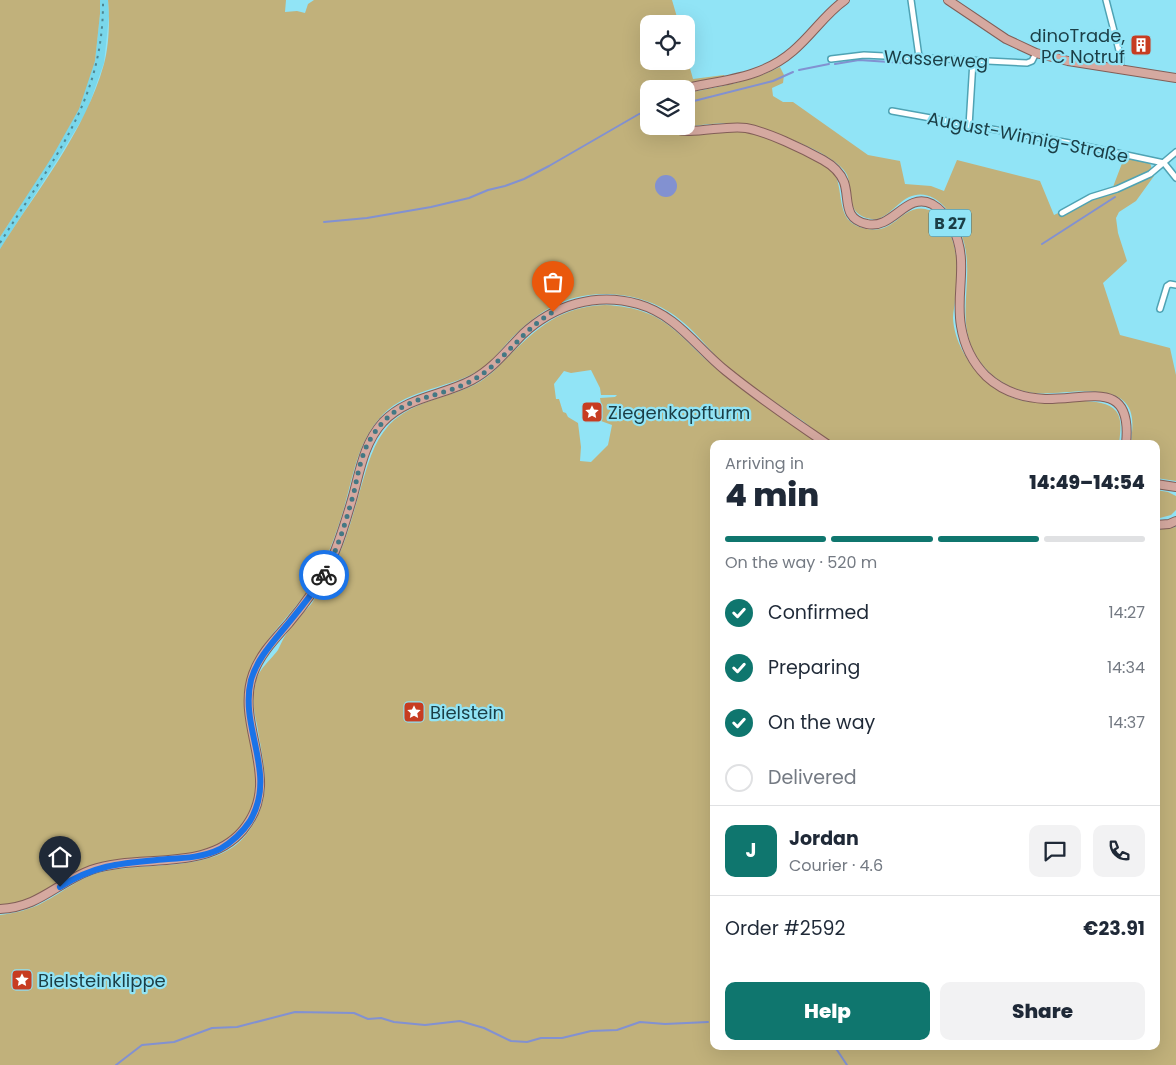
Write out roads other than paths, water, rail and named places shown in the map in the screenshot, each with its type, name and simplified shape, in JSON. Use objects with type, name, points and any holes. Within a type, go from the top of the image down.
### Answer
[{"type":"main road","points":[[695,86],[747,76],[770,67],[787,56],[826,15],[846,0]]},
{"type":"main road","points":[[948,0],[1006,39],[1036,53],[1058,60],[1176,78]]},
{"type":"main road","name":"B 27","points":[[695,130],[722,127],[746,128],[766,134],[815,156],[838,172],[845,187],[850,213],[856,220],[866,224],[882,223],[917,201],[926,202],[938,208],[951,224],[961,250],[961,325],[967,348],[976,364],[994,382],[1011,392],[1023,396],[1047,399],[1098,396],[1114,401],[1123,409],[1126,418],[1126,440]]},
{"type":"main road","points":[[0,909],[18,907],[33,902],[80,875],[100,868],[208,854],[226,845],[241,833],[256,810],[261,791],[259,762],[249,709],[250,688],[254,672],[266,650],[307,601],[328,567],[339,543],[363,457],[372,438],[385,421],[404,406],[461,385],[481,375],[524,333],[544,317],[569,305],[594,300],[624,301],[651,308],[678,325],[716,363],[740,382],[821,440]]},
{"type":"main road","points":[[1160,485],[1176,487]]},
{"type":"main road","points":[[1160,525],[1169,524],[1176,520]]},
{"type":"street","points":[[911,0],[919,57]]},
{"type":"street","points":[[1106,0],[1121,58],[1120,70]]},
{"type":"street","name":"Wasserweg","points":[[831,59],[864,55],[1027,63],[1032,61],[1036,53]]},
{"type":"street","points":[[969,126],[973,61]]},
{"type":"street","name":"August-Winnig-Straße","points":[[892,111],[1075,144],[1164,163]]},
{"type":"street","points":[[1062,213],[1091,197],[1143,178],[1176,152]]},
{"type":"street","points":[[1164,163],[1176,178]]},
{"type":"street","points":[[1160,309],[1166,286],[1170,284],[1176,285]]},
{"type":"waterway","points":[[835,64],[859,60],[935,65]]},
{"type":"waterway","points":[[799,70],[829,64]]},
{"type":"waterway","points":[[695,101],[773,81],[793,72]]},
{"type":"waterway","points":[[324,222],[367,218],[431,207],[469,198],[488,190],[505,186],[549,166],[640,114]]},
{"type":"waterway","points":[[1042,244],[1115,197]]},
{"type":"waterway","points":[[116,1065],[142,1045],[174,1042],[212,1028],[237,1027],[295,1012],[354,1013],[368,1019],[381,1018],[394,1022],[425,1025],[460,1021],[484,1028],[511,1041],[527,1042],[541,1038],[562,1038],[591,1031],[617,1030],[640,1022],[665,1024],[708,1022]]},
{"type":"waterway","points":[[837,1050],[847,1065]]},
{"type":"railway","points":[[0,243],[55,157],[84,101],[94,70],[101,37],[103,0]]},
{"type":"place","name":"dinoTrade, PC Notruf","points":[[1141,45]]},
{"type":"place","name":"Ziegenkopfturm","points":[[592,412]]},
{"type":"place","name":"Bielstein","points":[[414,712]]},
{"type":"place","name":"Bielsteinklippe","points":[[22,980]]}]
